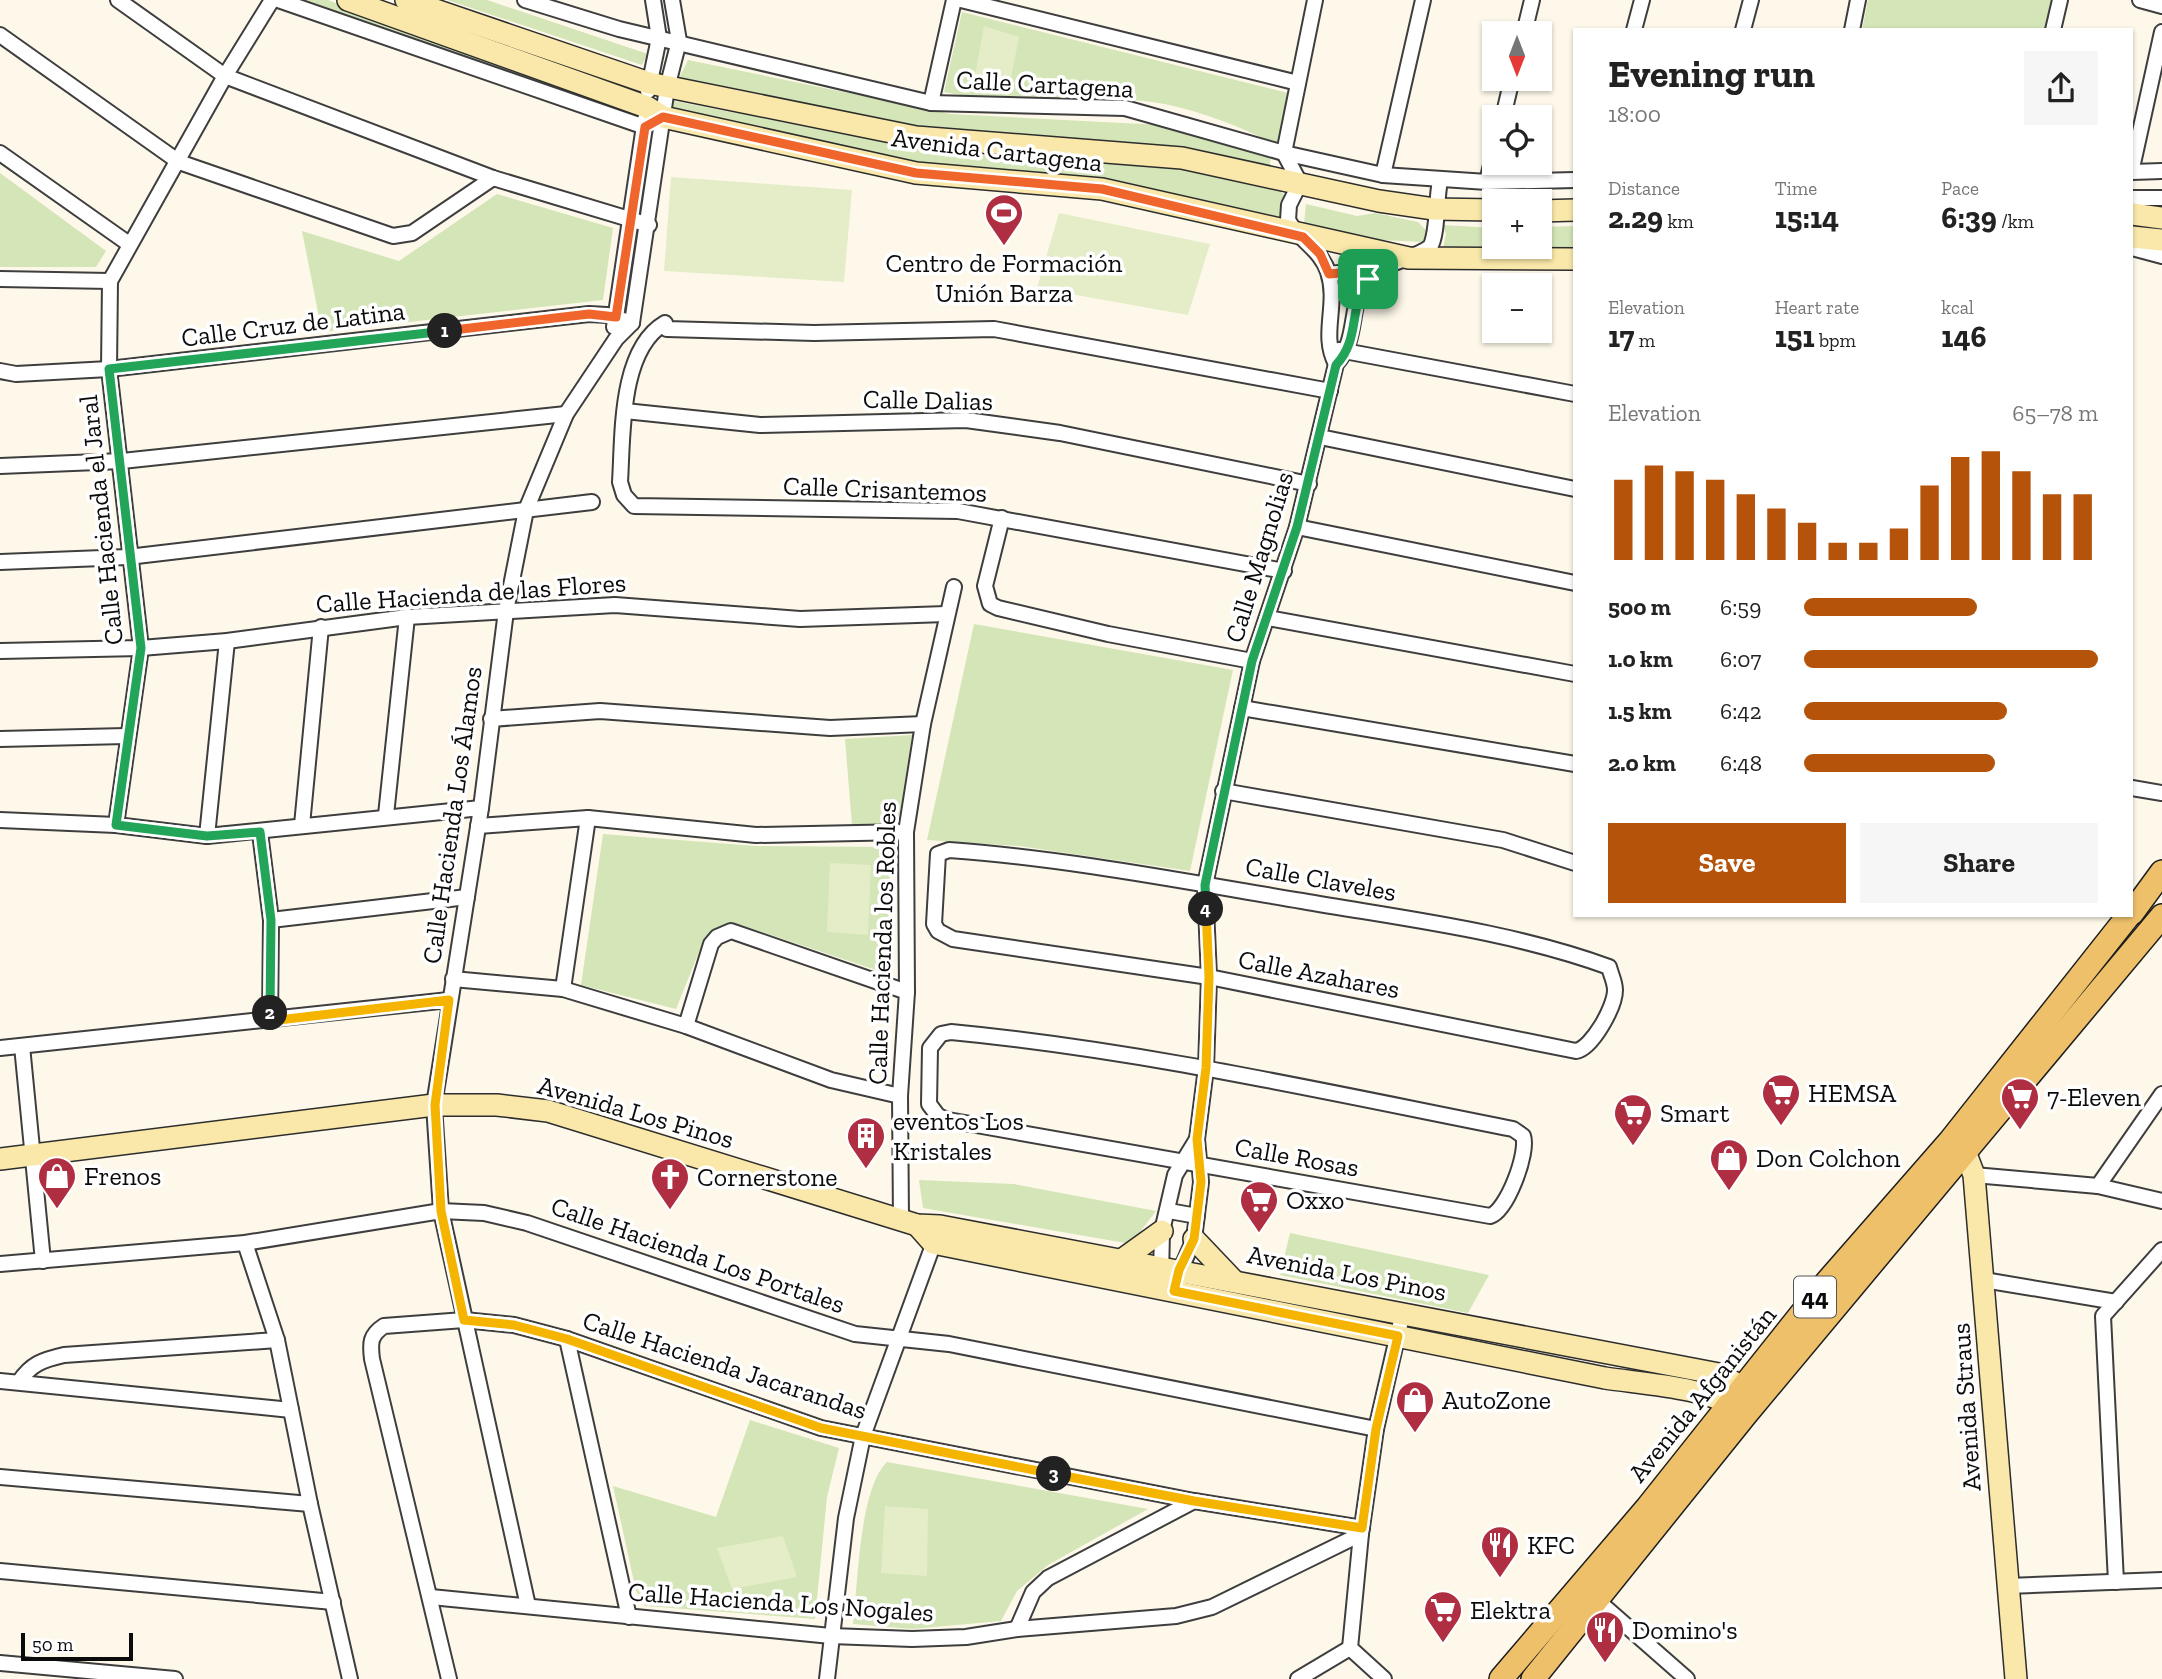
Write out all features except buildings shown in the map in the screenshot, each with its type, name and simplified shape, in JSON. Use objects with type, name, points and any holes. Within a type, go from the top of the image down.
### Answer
[{"type":"main road","name":"Avenida Afganistán","points":[[2133,911],[2162,872]]},
{"type":"main road","name":"Avenida Afganistán","points":[[1532,1679],[1597,1600],[1745,1400],[1826,1283],[1964,1156],[2162,916]]},
{"type":"main road","name":"Avenida Afganistán","points":[[1964,1156],[2129,917]]},
{"type":"main road","name":"Avenida Afganistán","points":[[1501,1679],[1647,1508],[1745,1400]]},
{"type":"street","points":[[118,0],[225,76],[493,178],[649,225]]},
{"type":"street","name":"Calle Hacienda el Jaral","points":[[116,825],[141,648],[128,557],[122,461],[109,369],[110,281],[225,76],[272,0]]},
{"type":"street","points":[[278,0],[651,117]]},
{"type":"street","name":"Avenida Cartagena","points":[[348,0],[651,117],[916,173],[1102,189],[1303,237],[1409,258],[1573,259]]},
{"type":"street","name":"Avenida Cartagena","points":[[406,0],[658,85],[916,137],[1182,158],[1434,209],[1482,210]]},
{"type":"street","name":"Calle Cartagena","points":[[524,0],[659,38],[931,103],[1125,108],[1284,153],[1383,175],[1440,181],[1573,180]]},
{"type":"street","points":[[616,339],[616,317],[632,219],[658,85],[658,19],[653,0]]},
{"type":"street","points":[[658,85],[679,41],[672,0]]},
{"type":"street","points":[[931,103],[954,0]]},
{"type":"street","points":[[961,0],[1298,83]]},
{"type":"street","points":[[1315,0],[1284,153],[1300,183],[1289,205],[1288,220],[1320,254],[1329,274],[1332,297],[1328,348],[1336,365]]},
{"type":"street","points":[[1383,175],[1423,0]]},
{"type":"street","points":[[1527,21],[1532,0]]},
{"type":"street","points":[[1635,28],[1642,0]]},
{"type":"street","points":[[1744,28],[1751,0]]},
{"type":"street","points":[[1852,28],[1858,0]]},
{"type":"street","points":[[2053,28],[2060,0]]},
{"type":"street","points":[[2140,0],[2162,6]]},
{"type":"street","points":[[2133,165],[2162,32]]},
{"type":"street","points":[[0,35],[179,162],[399,237],[412,233],[493,178]]},
{"type":"street","points":[[616,339],[632,323],[649,225],[651,117]]},
{"type":"street","points":[[0,153],[129,244]]},
{"type":"street","points":[[2133,170],[2162,171]]},
{"type":"street","points":[[1487,182],[1489,175]]},
{"type":"street","points":[[1348,352],[1359,295],[1368,279],[1385,267],[1422,253],[1433,241],[1436,225],[1434,209],[1440,181]]},
{"type":"street","points":[[2133,198],[2162,198]]},
{"type":"street","points":[[1552,211],[1573,210]]},
{"type":"street","points":[[2133,214],[2162,218]]},
{"type":"street","points":[[2133,237],[2162,240]]},
{"type":"street","points":[[2133,248],[2162,257]]},
{"type":"street","points":[[1329,274],[1350,272],[1368,279]]},
{"type":"street","points":[[0,279],[110,281]]},
{"type":"street","name":"Calle Cruz de Latina","points":[[0,371],[16,374],[109,369],[589,314],[616,317],[632,323]]},
{"type":"street","points":[[625,411],[631,370],[654,331],[665,323],[667,329],[814,333],[994,329],[1330,391]]},
{"type":"street","name":"Calle Hacienda Los Álamos","points":[[528,1606],[441,1211],[435,1105],[449,1000],[481,808],[506,611],[526,510],[566,414],[616,339]]},
{"type":"street","points":[[1328,348],[1573,394]]},
{"type":"street","name":"Calle Magnolias","points":[[1171,1268],[1194,1239],[1197,1216],[1201,1165],[1197,1139],[1206,1068],[1209,977],[1205,885],[1223,791],[1252,661],[1297,527],[1336,365],[1348,352]]},
{"type":"street","name":"Calle Crisantemos","points":[[625,411],[620,482],[624,495],[641,507],[958,511],[1284,571]]},
{"type":"street","name":"Calle Dalias","points":[[625,411],[760,425],[966,420],[1060,433],[1309,484]]},
{"type":"street","points":[[0,466],[122,461],[566,414]]},
{"type":"street","points":[[1320,437],[1573,489]]},
{"type":"street","points":[[0,562],[128,557],[592,502]]},
{"type":"street","points":[[1003,518],[985,586],[990,604],[1108,634],[1252,661]]},
{"type":"street","points":[[1297,527],[1573,583]]},
{"type":"street","name":"Calle Hacienda los Robles","points":[[909,1223],[900,1096],[907,992],[906,832],[923,724],[954,587]]},
{"type":"street","name":"Calle Hacienda de las Flores","points":[[0,651],[141,648],[227,641],[407,617],[615,604],[800,620],[946,614]]},
{"type":"street","points":[[386,815],[407,617]]},
{"type":"street","points":[[1268,618],[1573,674]]},
{"type":"street","points":[[302,825],[321,627]]},
{"type":"street","points":[[207,836],[227,641]]},
{"type":"street","points":[[1242,708],[1573,764]]},
{"type":"street","points":[[491,719],[600,711],[830,728],[923,724]]},
{"type":"street","points":[[0,739],[127,736]]},
{"type":"street","points":[[2133,788],[2162,793]]},
{"type":"street","points":[[1223,791],[1503,839],[1573,862]]},
{"type":"street","points":[[0,820],[116,825],[207,836],[260,832],[386,815],[481,808]]},
{"type":"street","points":[[478,826],[588,818],[756,835],[906,832]]},
{"type":"street","points":[[563,989],[588,818]]},
{"type":"street","points":[[260,832],[271,920],[270,1021]]},
{"type":"street","name":"Calle Claveles","points":[[953,939],[938,931],[934,924],[938,854],[949,850],[1205,885],[1479,931],[1553,947],[1609,967]]},
{"type":"street","points":[[271,920],[467,897]]},
{"type":"street","points":[[686,1026],[711,944],[717,937],[732,931],[907,992]]},
{"type":"street","name":"Calle Azahares","points":[[953,939],[1209,977],[1576,1051],[1588,1044],[1613,1001],[1615,990],[1609,967]]},
{"type":"street","points":[[453,979],[563,989],[686,1026],[831,1080],[900,1096]]},
{"type":"street","points":[[0,1048],[449,1000]]},
{"type":"street","name":"Calle Rosas","points":[[951,1032],[1043,1041],[1206,1068],[1513,1129],[1523,1136],[1525,1155],[1502,1210],[1490,1216],[938,1116],[929,1104],[930,1048],[941,1034],[951,1032]]},
{"type":"street","points":[[22,1046],[43,1261]]},
{"type":"street","points":[[2098,1186],[2162,1094]]},
{"type":"street","name":"Avenida Los Pinos","points":[[0,1159],[435,1105],[497,1105],[548,1111],[937,1234],[1166,1289],[1398,1336],[1745,1400]]},
{"type":"street","name":"Calle Magnolias","points":[[1171,1268],[1166,1221],[1175,1175],[1181,1161],[1197,1139]]},
{"type":"street","points":[[1964,1156],[2162,1200]]},
{"type":"street","name":"Avenida Straus","points":[[1964,1156],[1984,1280],[2016,1679]]},
{"type":"street","name":"Calle Hacienda Los Portales","points":[[0,1264],[245,1243],[441,1211],[484,1213],[527,1223],[855,1334],[948,1345],[1376,1429]]},
{"type":"street","points":[[1124,1259],[1166,1221],[1197,1216]]},
{"type":"street","points":[[828,1679],[846,1518],[863,1436],[937,1234]]},
{"type":"street","name":"Avenida Los Pinos","points":[[937,1234],[1124,1259],[1719,1374],[1745,1400]]},
{"type":"street","points":[[1194,1239],[1232,1279]]},
{"type":"street","points":[[245,1243],[277,1340],[310,1504],[350,1679]]},
{"type":"street","points":[[2116,1582],[2103,1316],[2162,1250]]},
{"type":"street","points":[[1166,1289],[1171,1268]]},
{"type":"street","points":[[1984,1280],[2116,1302]]},
{"type":"street","points":[[1350,1648],[1361,1531],[1376,1429],[1403,1312]]},
{"type":"street","name":"Calle Hacienda Jacarandas","points":[[431,1597],[370,1342],[374,1332],[384,1326],[464,1320],[514,1325],[567,1339],[821,1428],[1361,1531]]},
{"type":"street","points":[[567,1339],[629,1617]]},
{"type":"street","points":[[19,1382],[29,1368],[43,1360],[64,1355],[277,1340]]},
{"type":"street","points":[[0,1381],[291,1409]]},
{"type":"street","points":[[0,1477],[310,1504]]},
{"type":"street","points":[[1017,1629],[1032,1592],[1048,1577],[1194,1501]]},
{"type":"street","name":"Calle Hacienda Los Nogales","points":[[431,1597],[831,1636],[912,1639],[966,1637],[1017,1629],[1176,1616],[1212,1607],[1361,1531]]},
{"type":"street","points":[[0,1571],[333,1602]]},
{"type":"street","points":[[2007,1587],[2162,1580]]},
{"type":"street","points":[[431,1597],[449,1679]]},
{"type":"street","points":[[1597,1600],[1684,1678]]},
{"type":"street","points":[[1297,1679],[1350,1648]]},
{"type":"street","points":[[1350,1648],[1384,1679]]},
{"type":"street","points":[[0,1663],[175,1679]]},
{"type":"green space","points":[[296,0],[328,0],[418,36],[641,113],[639,121]]},
{"type":"green space","points":[[447,0],[487,0],[648,54],[642,65]]},
{"type":"green space","points":[[1868,0],[2055,0],[2048,28],[1862,28]]},
{"type":"green space","points":[[962,12],[1288,93],[1277,145],[1218,119],[1150,102],[964,96],[944,92]]},
{"type":"green space","points":[[984,26],[1019,37],[1008,93],[973,86]]},
{"type":"green space","points":[[688,60],[951,114],[1161,125],[1233,140],[1271,158],[1268,173],[919,131],[677,82]]},
{"type":"green space","points":[[674,101],[730,112],[1174,165],[1278,189],[1287,198],[1279,218],[916,165],[670,109]]},
{"type":"green space","points":[[0,173],[106,251],[96,267],[0,267]]},
{"type":"green space","points":[[671,177],[852,190],[844,282],[664,271]]},
{"type":"green space","points":[[497,194],[613,228],[603,300],[322,332],[302,231],[399,261]]},
{"type":"green space","points":[[1306,204],[1357,216],[1375,213],[1418,222],[1427,231],[1423,242],[1379,240],[1304,223]]},
{"type":"green space","points":[[1059,213],[1210,244],[1188,315],[1037,288]]},
{"type":"green space","points":[[1443,225],[1482,227],[1482,248],[1443,248],[1446,234]]},
{"type":"green space","points":[[1573,226],[1573,248],[1552,248],[1552,227]]},
{"type":"green space","points":[[974,624],[1233,670],[1190,871],[1019,846],[927,840]]},
{"type":"green space","points":[[912,735],[898,825],[852,825],[845,739]]},
{"type":"green space","points":[[603,834],[755,846],[890,847],[891,975],[735,923],[719,927],[705,937],[676,1009],[581,985]]},
{"type":"green space","points":[[830,863],[871,865],[868,935],[827,932]]},
{"type":"green space","points":[[919,1180],[1014,1184],[1156,1211],[1131,1244],[923,1208]]},
{"type":"green space","points":[[1290,1233],[1489,1275],[1468,1313],[1280,1275]]},
{"type":"green space","points":[[750,1420],[839,1448],[827,1497],[815,1619],[645,1606],[636,1591],[613,1486],[716,1517]]},
{"type":"green space","points":[[887,1462],[1148,1509],[1048,1565],[1017,1591],[1001,1621],[912,1629],[853,1624],[865,1515],[878,1475]]},
{"type":"green space","points":[[885,1506],[928,1509],[927,1576],[881,1573]]},
{"type":"green space","points":[[783,1536],[797,1577],[732,1589],[717,1548]]},
{"type":"place","name":"Centro de Formación Unión Barza","points":[[1004,247]]},
{"type":"place","name":"HEMSA","points":[[1781,1127]]},
{"type":"place","name":"7-Eleven","points":[[2020,1131]]},
{"type":"place","name":"Smart","points":[[1633,1147]]},
{"type":"place","name":"eventos Los Kristales","points":[[866,1170]]},
{"type":"place","name":"Don Colchon","points":[[1729,1192]]},
{"type":"place","name":"Frenos","points":[[57,1210]]},
{"type":"place","name":"Cornerstone","points":[[670,1211]]},
{"type":"place","name":"Oxxo","points":[[1259,1234]]},
{"type":"place","name":"AutoZone","points":[[1415,1434]]},
{"type":"place","name":"KFC","points":[[1500,1579]]},
{"type":"place","name":"Elektra","points":[[1443,1644]]},
{"type":"place","name":"Domino's","points":[[1605,1664]]},
{"type":"route","points":[[663,117],[916,173],[1102,189],[1303,237],[1320,254],[1329,274],[1350,272],[1368,279],[1359,295],[1348,352],[1336,365],[1297,527],[1252,661],[1223,791],[1205,885],[1209,977],[1206,1068],[1197,1139],[1201,1182],[1194,1239],[1179,1270],[1174,1291],[1398,1336],[1376,1429],[1362,1528],[1194,1501],[821,1428],[567,1339],[514,1325],[464,1320],[441,1211],[435,1105],[449,1000],[270,1021],[271,920],[260,832],[207,836],[116,825],[141,648],[128,557],[122,461],[109,369],[589,314],[616,317],[645,127],[663,117]]}]
